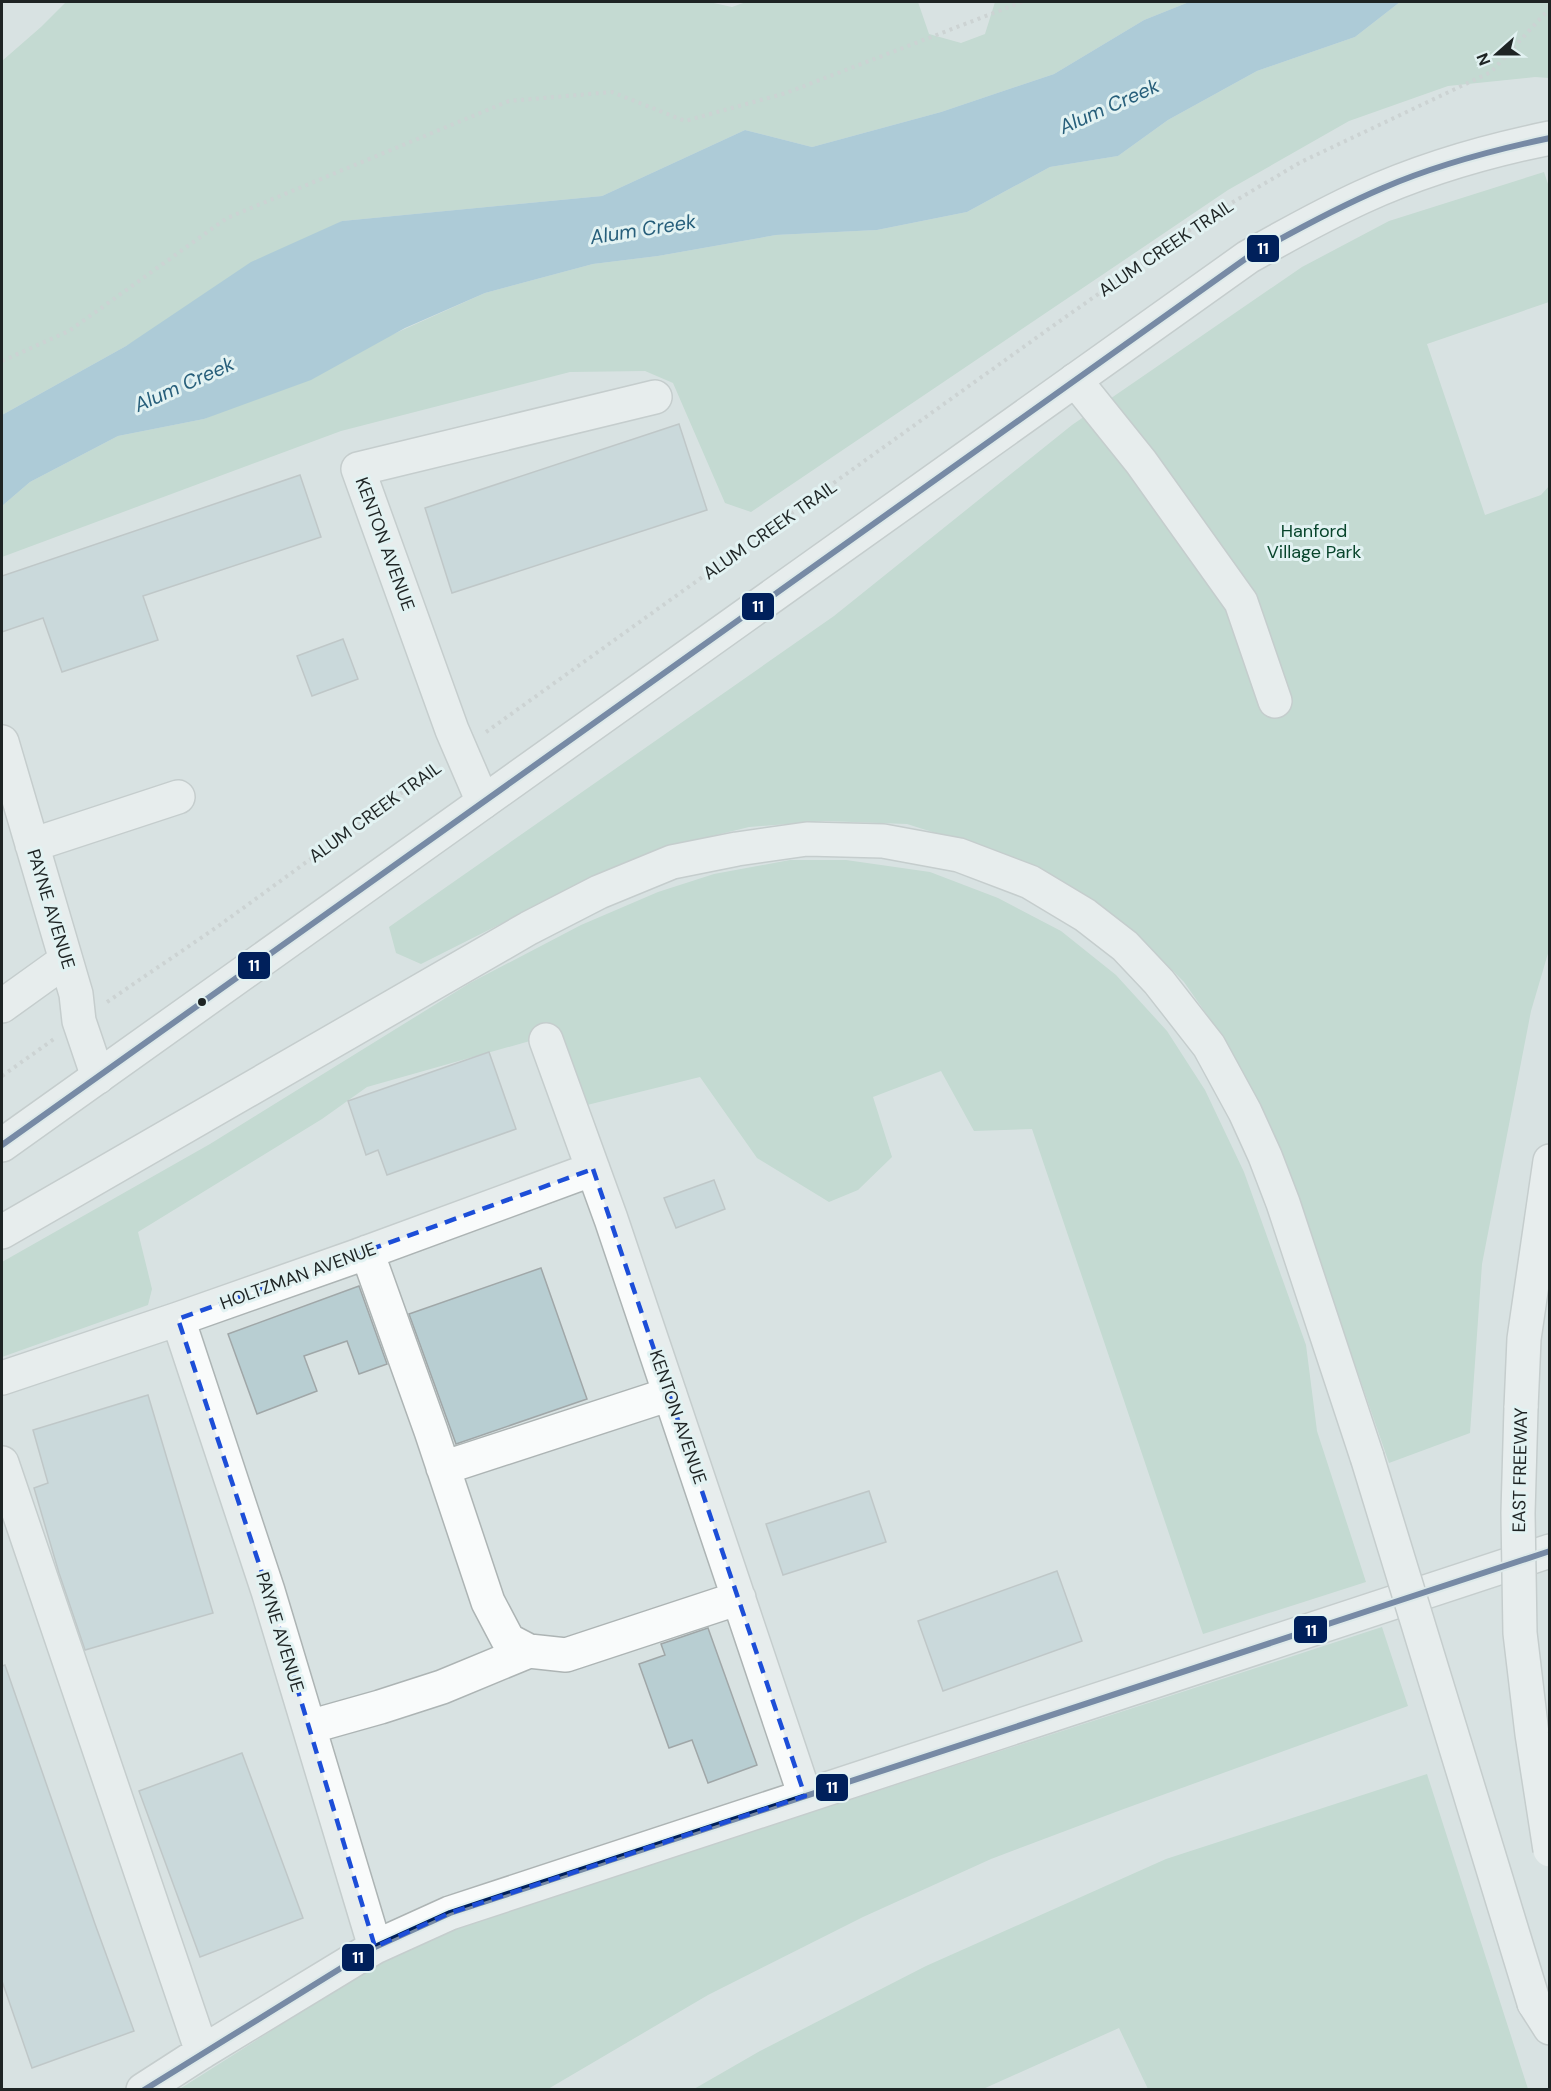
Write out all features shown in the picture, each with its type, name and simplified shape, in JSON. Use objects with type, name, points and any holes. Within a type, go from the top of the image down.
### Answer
[{"type":"main road","points":[[2,1145],[1248,257],[1362,197],[1420,174],[1482,154],[1550,138]]},
{"type":"main road","points":[[1075,380],[1141,462],[1241,602],[1275,701]]},
{"type":"main road","name":"KENTON AVENUE","points":[[483,802],[460,751],[358,469],[655,397]]},
{"type":"main road","name":"PAYNE AVENUE","points":[[2,742],[76,994],[79,1021],[98,1077]]},
{"type":"main road","points":[[32,845],[178,797]]},
{"type":"main road","points":[[2,1232],[530,928],[599,892],[672,862],[737,849],[807,839],[883,841],[959,855],[1030,882],[1085,915],[1125,946],[1159,982],[1209,1046],[1245,1112],[1265,1156],[1367,1458],[1542,2015]]},
{"type":"main road","points":[[2,1006],[66,960]]},
{"type":"main road","name":"KENTON AVENUE","points":[[546,1040],[593,1168],[805,1796]]},
{"type":"main road","name":"EAST FREEWAY","points":[[1550,1161],[1526,1328],[1518,1513],[1520,1633],[1532,1734],[1550,1850]]},
{"type":"main road","name":"HOLTZMAN AVENUE","points":[[2,1378],[367,1252],[593,1168]]},
{"type":"main road","points":[[367,1252],[488,1602],[508,1640],[529,1651],[566,1655],[738,1598]]},
{"type":"main road","name":"PAYNE AVENUE","points":[[178,1319],[268,1591],[375,1947]]},
{"type":"main road","points":[[443,1468],[670,1394]]},
{"type":"main road","points":[[2,1463],[202,2052]]},
{"type":"main road","points":[[143,2090],[375,1947],[450,1914],[1550,1551]]},
{"type":"main road","points":[[309,1726],[442,1687],[529,1651]]},
{"type":"path","points":[[2,361],[69,331],[227,218],[508,101],[612,92],[685,121],[786,93],[1022,2]]},
{"type":"path","name":"ALUM CREEK TRAIL","points":[[2,1076],[217,927],[1057,323],[1211,215],[1301,162],[1491,72],[1550,8]]},
{"type":"highlighted area","points":[[593,1169],[805,1796],[450,1913],[375,1947],[268,1591],[178,1319]]},
{"type":"green space","points":[[66,2],[709,2],[732,7],[746,2],[918,2],[929,34],[961,43],[985,34],[995,2],[1189,2],[1144,20],[1054,74],[941,112],[812,147],[745,130],[602,196],[342,221],[2,415],[2,61]]},
{"type":"green space","points":[[1400,2],[1549,2],[1549,78],[1535,77],[1448,86],[1349,121],[1228,190],[751,512],[725,503],[673,383],[645,371],[570,372],[341,431],[2,557],[2,506],[30,482],[118,436],[204,419],[485,293],[593,264],[658,256],[776,235],[877,230],[967,212],[1050,167],[1118,156],[1168,120],[1257,71],[1355,37]]},
{"type":"green space","name":"Hanford Village Park","points":[[1544,172],[1550,190],[1549,302],[1427,344],[1485,515],[1541,495],[1550,485],[1549,950],[1531,1011],[1482,1264],[1470,1433],[1389,1463],[1306,1223],[1224,1039],[1184,982],[1132,930],[1083,894],[1009,856],[907,824],[826,821],[749,827],[684,843],[578,885],[421,964],[396,953],[389,927],[834,616],[1072,425],[1302,267],[1389,221]]},
{"type":"green space","points":[[790,860],[846,860],[930,872],[998,898],[1061,931],[1116,975],[1167,1031],[1205,1090],[1244,1172],[1306,1345],[1317,1431],[1366,1582],[1203,1634],[1032,1129],[974,1131],[941,1071],[873,1097],[892,1157],[858,1190],[829,1202],[757,1158],[700,1077],[583,1106],[558,1033],[367,1087],[322,1119],[138,1232],[152,1289],[148,1305],[2,1357],[2,1262],[210,1144],[470,983],[581,925],[658,892],[714,874]]},
{"type":"green space","points":[[1382,1627],[1408,1706],[991,1859],[863,1917],[708,1995],[548,2089],[178,2090],[373,1966],[431,1936]]},
{"type":"green space","points":[[1427,1774],[1528,2089],[1148,2089],[1119,2028],[983,2089],[694,2089],[760,2051],[926,1966],[1166,1859]]},
{"type":"water","name":"Alum Creek","points":[[1189,2],[1400,2],[1355,37],[1257,71],[1168,120],[1118,156],[1050,167],[967,212],[877,230],[776,235],[658,256],[593,264],[485,293],[405,328],[311,380],[204,419],[118,436],[30,482],[2,506],[2,415],[126,346],[251,262],[342,221],[602,196],[745,130],[812,147],[941,112],[1054,74],[1144,20]]},
{"type":"building","points":[[679,424],[707,510],[452,593],[425,508]]},
{"type":"building","points":[[300,475],[321,537],[143,596],[158,640],[62,672],[43,618],[2,632],[2,576]]},
{"type":"building","points":[[343,639],[358,679],[312,696],[297,656]]},
{"type":"building","points":[[489,1052],[516,1129],[387,1175],[378,1150],[366,1155],[348,1101]]},
{"type":"building","points":[[714,1180],[725,1209],[676,1228],[664,1198]]},
{"type":"building","points":[[541,1268],[587,1399],[456,1444],[409,1314]]},
{"type":"building","points":[[359,1286],[387,1364],[359,1374],[347,1341],[304,1356],[317,1391],[257,1414],[228,1334]]},
{"type":"building","points":[[148,1395],[213,1613],[85,1650],[34,1488],[48,1483],[33,1430]]},
{"type":"building","points":[[869,1491],[886,1542],[783,1575],[766,1524]]},
{"type":"building","points":[[1057,1571],[1082,1641],[943,1691],[918,1621]]},
{"type":"building","points":[[708,1628],[757,1765],[708,1783],[692,1740],[669,1748],[639,1664],[665,1655],[661,1644]]},
{"type":"building","points":[[5,1665],[134,2031],[32,2068],[2,1981],[2,1666]]},
{"type":"building","points":[[242,1753],[303,1918],[200,1957],[139,1791]]},
{"type":"transit line","name":"11","points":[[2,1145],[1248,257],[1331,212],[1423,172],[1550,138]]},
{"type":"transit line","name":"11","points":[[144,2090],[375,1947],[450,1913],[1550,1551]]}]
